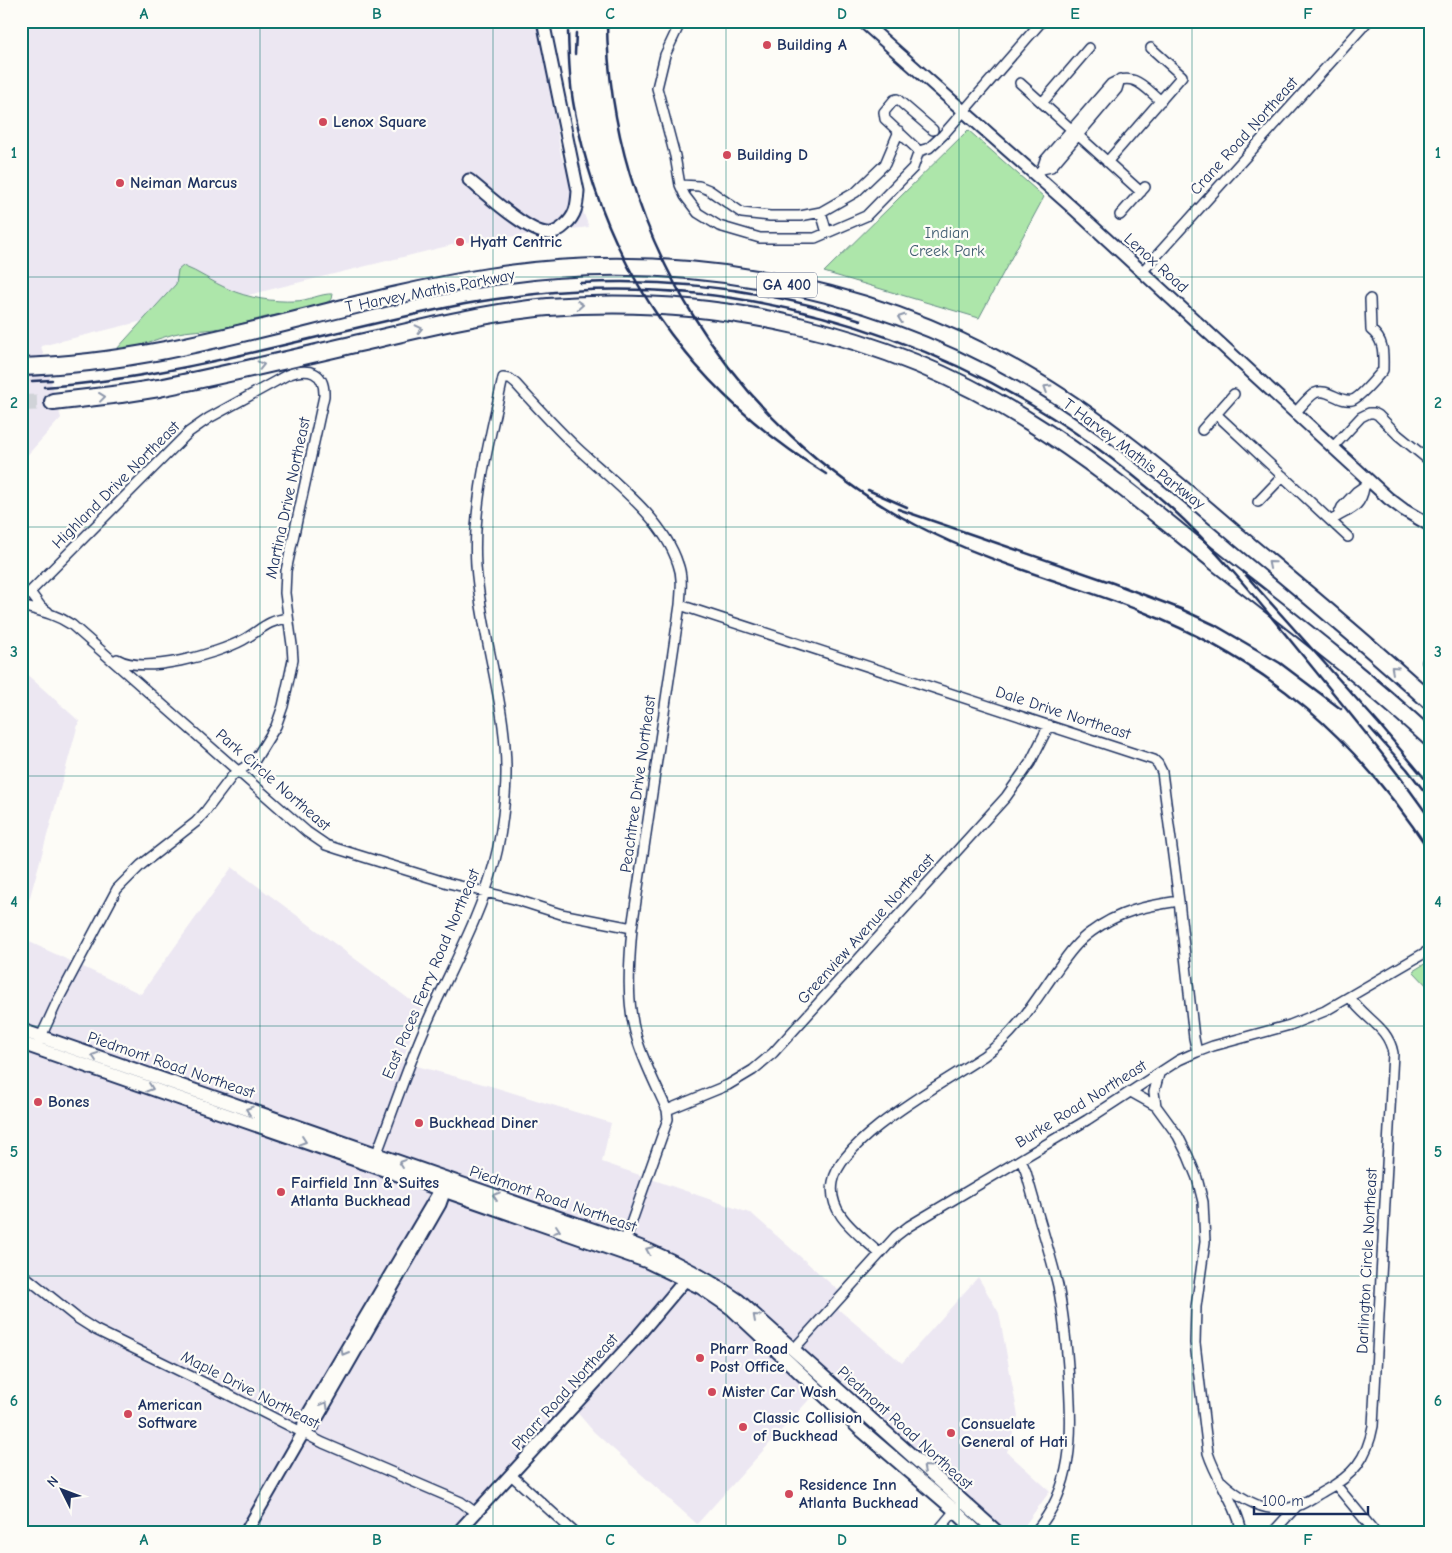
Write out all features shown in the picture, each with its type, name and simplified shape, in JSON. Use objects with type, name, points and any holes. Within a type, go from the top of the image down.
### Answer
[{"type":"highway","name":"T Harvey Mathis Parkway","points":[[21,367],[83,364],[151,353],[431,288],[488,277],[542,270],[616,267],[681,270],[735,276],[801,288],[872,308],[951,338],[1016,370],[1073,405],[1164,473],[1431,702]]},
{"type":"highway","name":"T Harvey Mathis Parkway","points":[[53,402],[159,388],[448,322],[546,308],[625,304],[696,308],[758,317],[810,328],[861,343],[936,372],[998,403],[1053,436],[1118,484],[1349,667],[1431,739]]},
{"type":"main road","name":"Piedmont Road Northeast","points":[[21,1030],[39,1043],[444,1186],[623,1246],[659,1267],[690,1276],[704,1277],[738,1300],[793,1350],[959,1506],[977,1532]]},
{"type":"main road","name":"Piedmont Road Northeast","points":[[21,1043],[39,1043]]},
{"type":"main road","name":"Piedmont Road Northeast","points":[[690,1276],[731,1308],[860,1429],[959,1506],[997,1532]]},
{"type":"street","points":[[469,180],[533,229],[546,234],[562,228],[573,217],[577,207],[578,191],[543,21]]},
{"type":"street","points":[[680,21],[665,55],[657,88],[675,156],[680,185],[690,204],[698,213],[719,226],[760,238],[815,238],[866,216],[913,168],[919,151]]},
{"type":"street","name":"Lenox Road","points":[[862,21],[964,112],[1039,172],[1142,272],[1333,448],[1367,485],[1431,526]]},
{"type":"street","points":[[919,151],[929,148],[964,112],[1042,21]]},
{"type":"street","name":"Crane Road Northeast","points":[[1142,272],[1368,21]]},
{"type":"street","points":[[1042,102],[1089,48]]},
{"type":"street","points":[[1108,162],[1182,76],[1151,48]]},
{"type":"street","points":[[1039,172],[1051,167],[1075,132],[1117,89],[1120,79],[1135,80],[1161,101]]},
{"type":"street","points":[[1020,83],[1108,162],[1143,189],[1120,215]]},
{"type":"street","points":[[919,151],[884,116],[884,112],[897,99],[933,130]]},
{"type":"street","points":[[680,185],[699,186],[709,190],[742,213],[770,216],[800,216],[821,212],[856,192],[885,164],[899,131]]},
{"type":"street","points":[[821,212],[827,232]]},
{"type":"street","points":[[1295,413],[1314,393],[1324,391],[1343,399],[1357,398],[1383,370],[1383,352],[1380,337],[1371,330],[1370,299]]},
{"type":"street","name":"Highland Drive Northeast","points":[[21,598],[30,592],[189,432],[209,418],[287,374],[305,371],[319,376]]},
{"type":"street","name":"Martina Drive Northeast","points":[[39,1043],[53,1010],[117,889],[141,865],[196,822],[238,771],[255,760],[276,726],[284,706],[293,660],[284,593],[286,570],[324,396],[323,381],[319,376]]},
{"type":"street","name":"Peachtree Drive Northeast","points":[[503,378],[510,379],[516,384],[577,448],[629,496],[656,526],[671,547],[678,564],[682,584],[680,605],[632,928],[630,969],[633,1026],[641,1051],[667,1110]]},
{"type":"street","name":"East Paces Ferry Road Northeast","points":[[374,1160],[423,1030],[485,892],[501,835],[506,758],[502,707],[479,594],[476,536],[481,488],[503,378]]},
{"type":"street","points":[[1202,430],[1234,394]]},
{"type":"street","points":[[1333,448],[1361,418],[1369,413],[1374,413],[1431,462]]},
{"type":"street","points":[[1216,414],[1283,476],[1334,518],[1348,537]]},
{"type":"street","points":[[1258,502],[1283,476]]},
{"type":"street","points":[[1334,518],[1349,499],[1367,485]]},
{"type":"street","points":[[1431,584],[1431,599]]},
{"type":"street","name":"Park Circle Northeast","points":[[30,592],[41,607],[72,625],[101,649],[307,832],[326,845],[439,880],[514,899],[561,914],[632,928]]},
{"type":"street","name":"Dale Drive Northeast","points":[[680,605],[1150,758],[1158,764],[1162,772],[1196,1052]]},
{"type":"street","name":"Park Circle Northeast","points":[[21,606],[48,612]]},
{"type":"street","points":[[101,649],[128,664],[162,664],[222,650],[243,640],[270,622],[288,618]]},
{"type":"street","name":"Greenview Avenue Northeast","points":[[667,1110],[728,1085],[753,1070],[773,1053],[1006,796],[1030,763],[1049,725]]},
{"type":"street","points":[[880,1254],[843,1220],[834,1206],[832,1194],[833,1180],[837,1169],[845,1158],[892,1115],[986,1054],[1003,1040],[1021,1020],[1069,953],[1091,932],[1112,918],[1130,910],[1148,905],[1179,901]]},
{"type":"street","name":"Burke Road Northeast","points":[[793,1350],[896,1236],[909,1226],[1021,1160],[1179,1060],[1196,1052],[1290,1026],[1325,1011],[1428,951]]},
{"type":"street","name":"Darlington Circle Northeast","points":[[1273,1532],[1297,1506],[1336,1485],[1351,1473],[1360,1462],[1371,1438],[1373,1426],[1393,1053],[1391,1043],[1386,1035],[1357,1008],[1350,997]]},
{"type":"street","points":[[1156,1106],[1154,1092],[1159,1074]]},
{"type":"street","points":[[1131,1092],[1156,1106],[1178,1136],[1197,1178],[1203,1202],[1206,1242],[1196,1307],[1195,1344],[1208,1453],[1212,1465],[1233,1503],[1242,1532]]},
{"type":"street","points":[[623,1246],[666,1127],[668,1119],[667,1110]]},
{"type":"street","points":[[1021,1160],[1058,1285],[1064,1321],[1071,1426],[1070,1455],[1062,1487],[1043,1523],[1035,1532]]},
{"type":"street","points":[[246,1532],[303,1433],[304,1421],[444,1186]]},
{"type":"street","name":"Maple Drive Northeast","points":[[21,1273],[87,1325],[323,1443],[461,1502],[476,1513]]},
{"type":"street","name":"Pharr Road Northeast","points":[[458,1532],[690,1276]]},
{"type":"street","points":[[511,1475],[574,1532]]},
{"type":"street","name":"Darlington Circle Northeast","points":[[1220,1480],[1238,1495],[1256,1504],[1277,1508],[1297,1506]]},
{"type":"street","points":[[1336,1485],[1375,1532]]},
{"type":"street","points":[[937,1532],[959,1506]]},
{"type":"street","points":[[21,1528],[26,1532]]},
{"type":"shaded area","points":[[21,21],[544,21],[543,48],[561,155],[589,227],[460,243],[41,346],[61,418],[21,462]]},
{"type":"shaded area","points":[[21,671],[79,721],[21,929]]},
{"type":"shaded area","points":[[232,867],[421,1008],[402,1062],[494,1087],[611,1123],[602,1162],[752,1214],[847,1298],[838,1309],[902,1363],[978,1277],[999,1313],[1018,1416],[1007,1452],[1050,1491],[1020,1532],[1005,1532],[833,1373],[697,1524],[594,1432],[575,1410],[460,1532],[21,1532],[21,938],[141,994]]},
{"type":"green space","name":"Indian Creek Park","points":[[968,130],[1044,197],[979,318],[824,272]]},
{"type":"green space","points":[[183,266],[228,289],[252,297],[278,301],[295,301],[333,294],[332,299],[308,310],[266,317],[227,327],[174,334],[123,352],[116,350],[176,284],[178,270]]},
{"type":"green space","points":[[1431,960],[1431,990],[1413,971]]},
{"type":"tunnel","points":[[21,403],[53,402]]},
{"type":"railway","points":[[607,21],[613,98],[630,174],[657,247],[693,315],[738,378],[790,435],[850,484],[916,525],[971,551],[1115,601],[1189,632],[1231,655],[1271,681],[1307,709],[1341,740],[1372,774],[1431,853]]},
{"type":"railway","points":[[568,32],[572,98],[588,165],[606,219],[630,271],[660,318],[694,362],[733,403],[777,440],[826,474]]},
{"type":"railway","points":[[575,54],[576,33]]},
{"type":"railway","points":[[580,283],[651,282],[722,288],[792,301],[861,320]]},
{"type":"railway","points":[[44,387],[150,374],[256,352],[465,304],[570,291],[652,290],[733,298],[813,315],[890,338],[965,370],[1036,408],[1104,453],[1168,505],[1224,561],[1258,601],[1402,779],[1431,820]]},
{"type":"railway","points":[[32,381],[52,380]]},
{"type":"railway","points":[[868,490],[907,507]]},
{"type":"railway","points":[[898,509],[1113,583],[1181,609],[1215,625],[1280,663],[1341,709]]},
{"type":"railway","points":[[1244,573],[1379,724],[1431,786]]},
{"type":"railway","points":[[1370,728],[1407,769],[1431,800]]},
{"type":"place","name":"Building A","points":[[767,45]]},
{"type":"place","name":"Lenox Square","points":[[323,122]]},
{"type":"place","name":"Building D","points":[[727,155]]},
{"type":"place","name":"Neiman Marcus","points":[[120,183]]},
{"type":"place","name":"Hyatt Centric","points":[[460,242]]},
{"type":"place","name":"Bones","points":[[38,1102]]},
{"type":"place","name":"Buckhead Diner","points":[[419,1123]]},
{"type":"place","name":"Fairfield Inn & Suites Atlanta Buckhead","points":[[281,1192]]},
{"type":"place","name":"Pharr Road Post Office","points":[[700,1358]]},
{"type":"place","name":"Mister Car Wash","points":[[712,1392]]},
{"type":"place","name":"American Software","points":[[128,1414]]},
{"type":"place","name":"Classic Collision of Buckhead","points":[[743,1427]]},
{"type":"place","name":"Consuelate General of Hati","points":[[951,1433]]},
{"type":"place","name":"Residence Inn Atlanta Buckhead","points":[[789,1494]]}]
